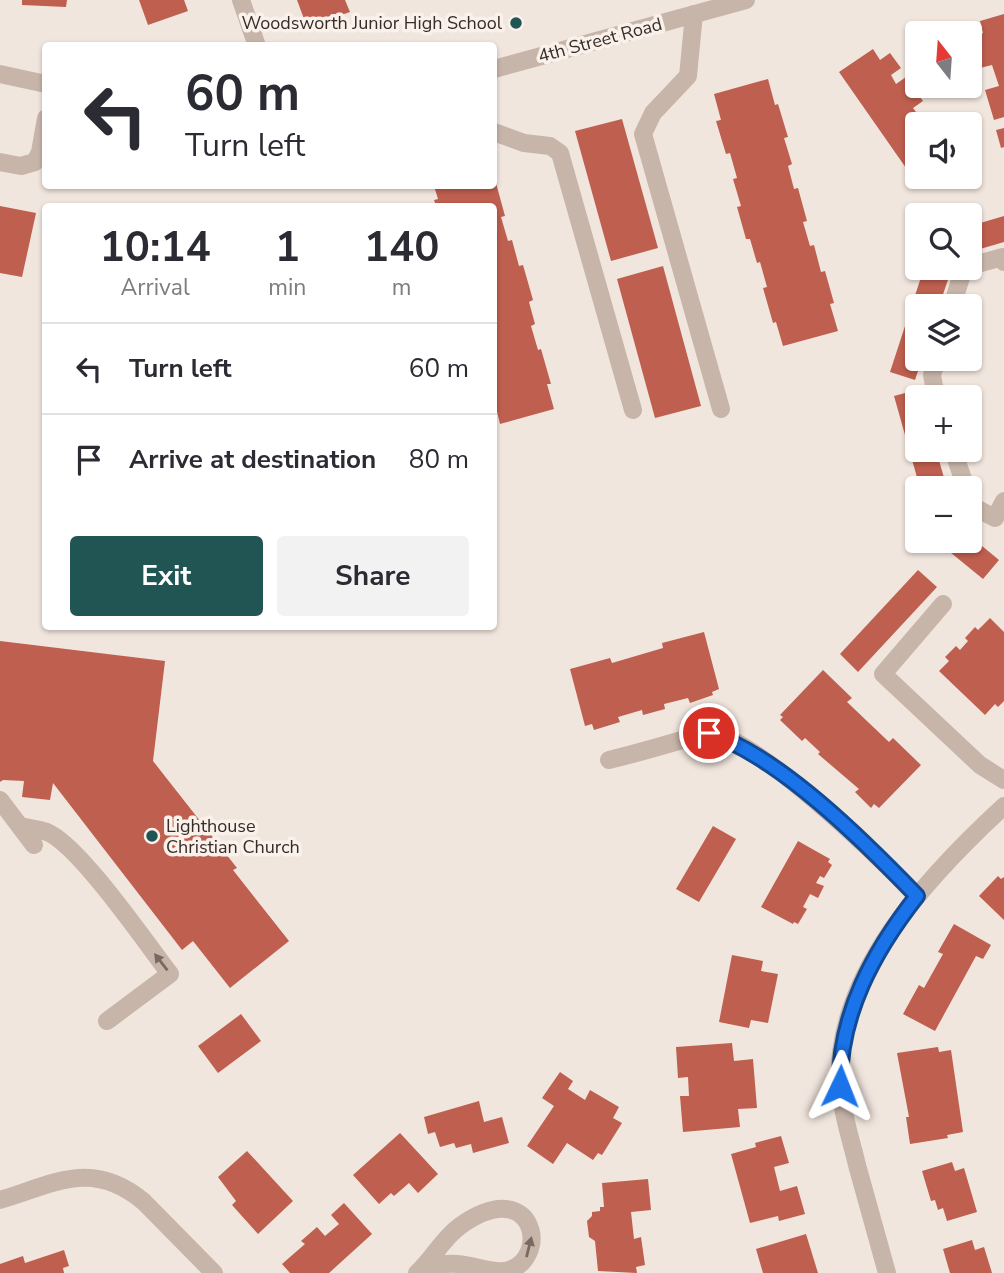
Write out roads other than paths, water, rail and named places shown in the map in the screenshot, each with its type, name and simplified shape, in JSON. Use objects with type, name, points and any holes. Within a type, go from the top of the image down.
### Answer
[{"type":"street","points":[[242,0],[256,42]]},
{"type":"street","name":"4th Street Road","points":[[497,68],[746,0]]},
{"type":"street","points":[[694,14],[688,76],[653,113],[643,134],[721,409]]},
{"type":"street","points":[[0,74],[42,83]]},
{"type":"street","points":[[497,133],[524,143],[550,146],[561,153],[633,410]]},
{"type":"street","points":[[0,162],[21,166],[35,162],[42,141]]},
{"type":"street","points":[[982,263],[1003,257],[1004,262]]},
{"type":"street","points":[[982,511],[995,518],[1004,501]]},
{"type":"street","points":[[943,604],[883,674],[980,765],[1004,780]]},
{"type":"street","points":[[609,760],[709,733],[730,740],[761,758],[814,799],[917,896]]},
{"type":"street","points":[[0,800],[34,845]]},
{"type":"street","points":[[887,1273],[845,1119],[840,1086],[846,1026],[863,983],[890,933],[952,855],[1004,806]]},
{"type":"street","points":[[20,827],[47,832],[63,843],[93,875],[170,974],[107,1021]]},
{"type":"street","points":[[0,1200],[79,1177],[107,1179],[132,1192],[144,1202],[214,1273]]},
{"type":"street","points":[[508,1208],[519,1213],[528,1222],[532,1234],[531,1247],[526,1258],[517,1266],[505,1271],[458,1264],[421,1269],[444,1238],[483,1212],[508,1208]]},
{"type":"place","name":"Woodsworth Junior High School","points":[[516,23]]},
{"type":"place","name":"Lighthouse Christian Church","points":[[152,836]]}]
